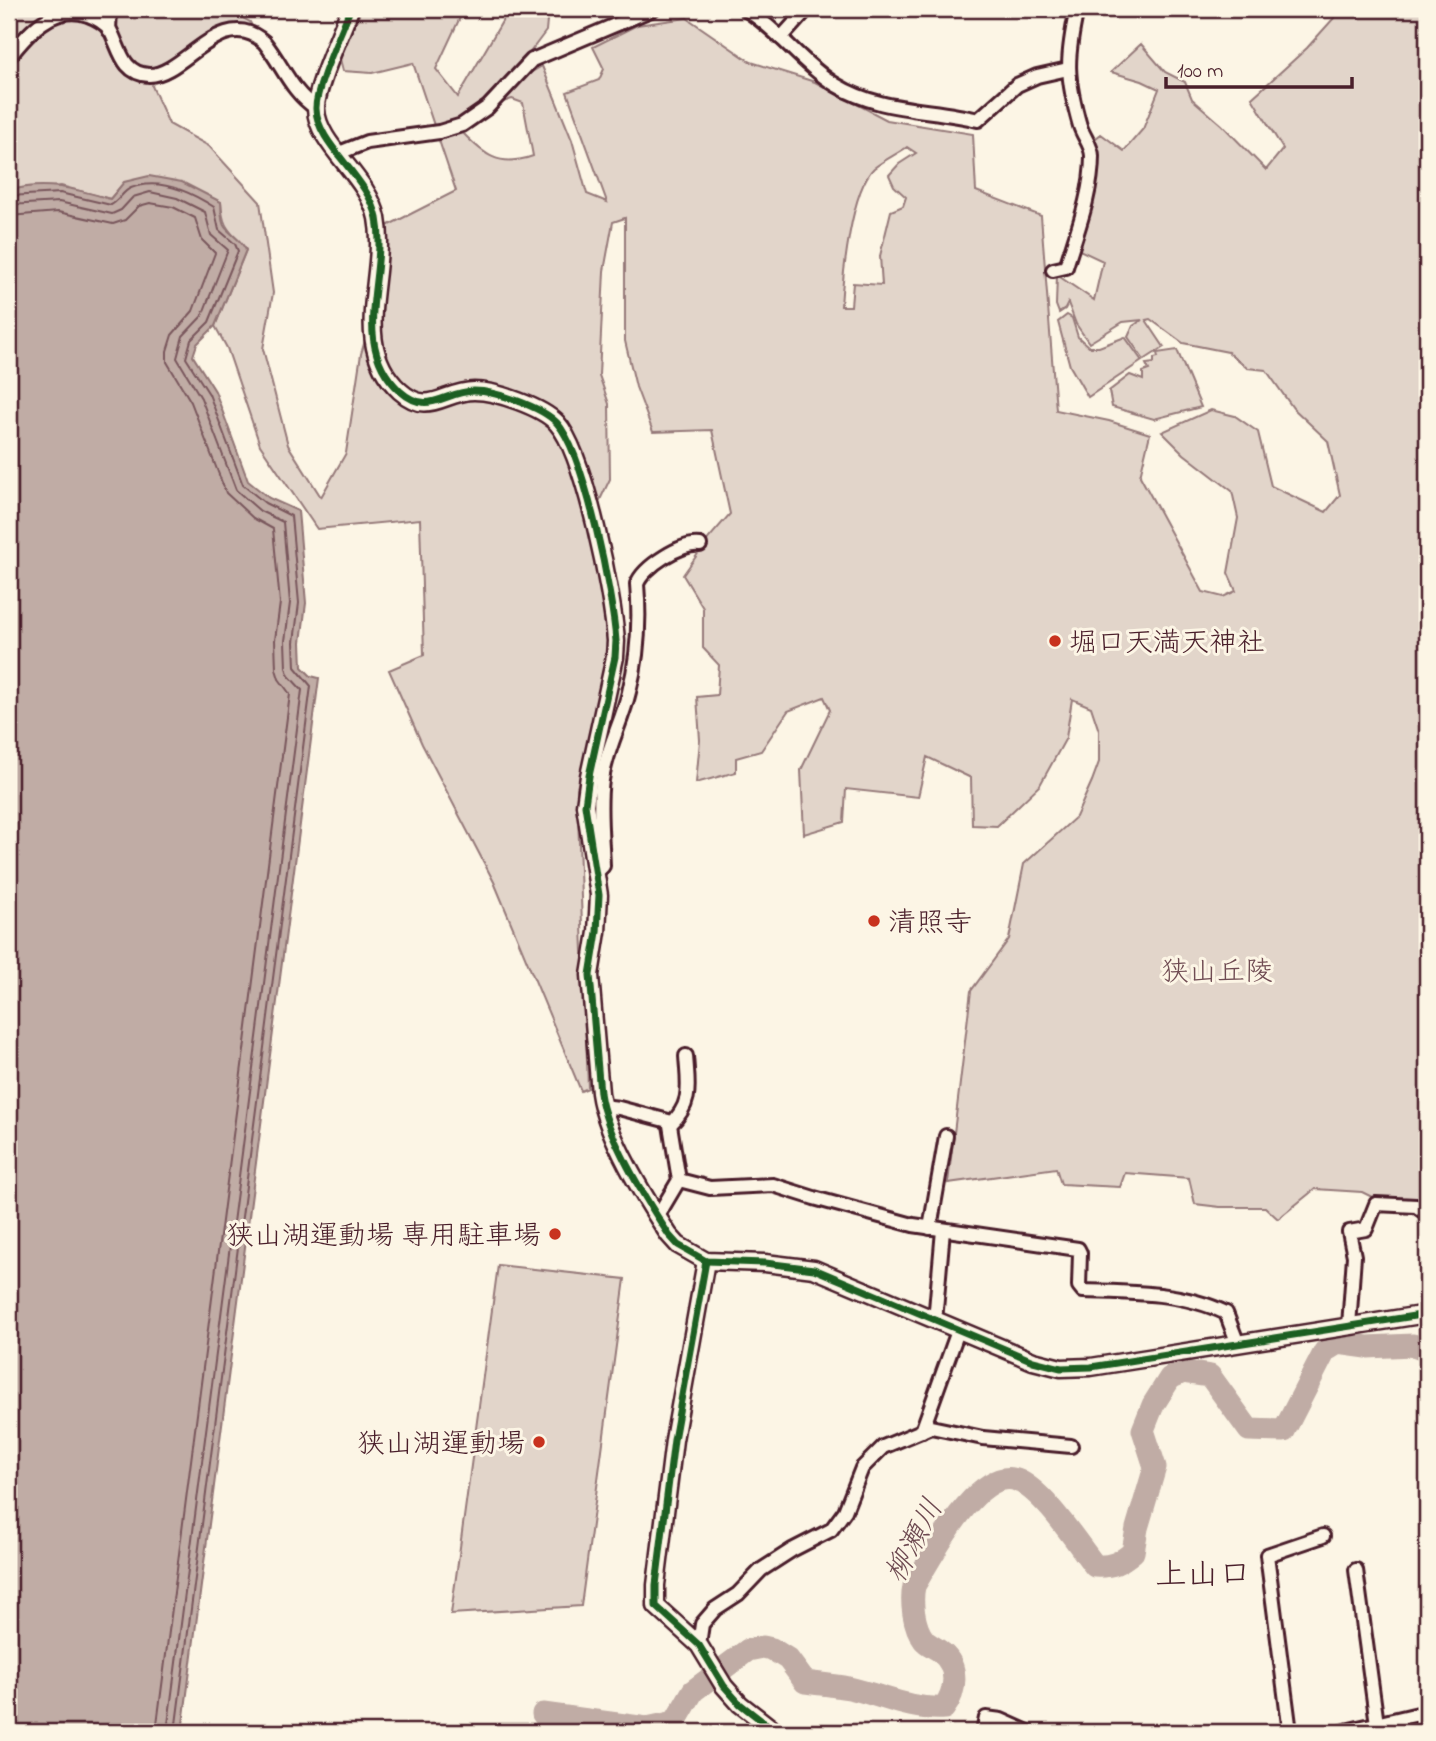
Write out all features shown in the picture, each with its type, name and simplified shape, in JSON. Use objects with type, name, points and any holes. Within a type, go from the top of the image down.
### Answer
[{"type":"street","points":[[109,9],[109,30]]},
{"type":"street","points":[[350,9],[319,90],[316,108],[325,137],[363,186],[375,210],[378,250],[371,327],[379,358],[393,384],[410,400],[430,403],[474,391],[535,407],[557,423],[569,442],[599,541],[615,634],[615,657],[586,794],[586,818],[599,916],[590,975],[602,1106],[619,1147],[657,1217],[678,1245],[706,1261],[765,1263],[814,1269],[1032,1361],[1061,1368],[1091,1367],[1427,1314]]},
{"type":"street","points":[[339,153],[367,142],[439,132],[462,125],[488,107],[532,60],[653,9]]},
{"type":"street","points":[[745,9],[767,24],[821,75],[861,97],[888,106],[950,113],[978,120],[1017,85],[1037,76],[1068,69]]},
{"type":"street","points":[[781,38],[807,9]]},
{"type":"street","points":[[1053,270],[1066,267],[1086,202],[1092,153],[1071,94],[1068,69],[1069,44],[1077,9]]},
{"type":"street","points":[[9,57],[30,31],[55,16],[84,14],[99,20],[109,30],[120,56],[129,68],[150,75],[162,73],[218,35],[231,32],[250,34],[264,42],[286,78],[307,102],[316,108]]},
{"type":"street","points":[[595,874],[603,866],[600,792],[611,739],[629,694],[636,655],[637,584],[640,574],[663,558],[692,544],[700,545]]},
{"type":"street","points":[[657,1217],[679,1180],[670,1125],[682,1113],[688,1095],[686,1056]]},
{"type":"street","points":[[602,1106],[672,1122]]},
{"type":"street","points":[[934,1321],[936,1229],[946,1136]]},
{"type":"street","points":[[679,1180],[710,1188],[773,1185],[936,1229],[1078,1250],[1079,1286],[1083,1291],[1152,1293],[1213,1306],[1226,1312],[1238,1344]]},
{"type":"street","points":[[1349,1326],[1354,1256],[1349,1232],[1366,1229],[1376,1204],[1416,1206],[1427,1214]]},
{"type":"street","points":[[706,1261],[674,1440],[656,1606],[699,1645],[724,1686],[740,1704],[776,1732]]},
{"type":"street","points":[[922,1431],[958,1331]]},
{"type":"street","points":[[699,1645],[702,1625],[715,1609],[738,1594],[761,1570],[792,1550],[831,1531],[845,1511],[862,1468],[883,1447],[931,1427],[983,1438],[1071,1446]]},
{"type":"street","points":[[1290,1732],[1267,1555],[1323,1536]]},
{"type":"street","points":[[1356,1570],[1377,1724]]},
{"type":"street","points":[[1341,1732],[1427,1713]]},
{"type":"street","points":[[983,1732],[986,1718],[1001,1720],[1028,1732]]},
{"type":"green space","name":"狭山丘陵","points":[[9,9],[246,9],[241,17],[250,22],[254,31],[228,28],[158,66],[152,86],[169,124],[209,146],[260,202],[273,293],[263,349],[288,445],[321,497],[346,453],[361,354],[383,279],[387,226],[456,191],[413,63],[372,73],[343,71],[340,59],[359,15],[344,9],[464,9],[436,69],[458,97],[507,13],[548,9],[546,31],[522,63],[525,76],[542,66],[572,140],[587,194],[607,202],[567,92],[599,80],[604,69],[593,47],[637,25],[687,18],[751,62],[815,82],[887,120],[973,134],[976,191],[1041,216],[1056,410],[1109,421],[1150,434],[1140,476],[1203,592],[1223,597],[1236,591],[1228,573],[1238,518],[1232,491],[1184,454],[1162,432],[1211,410],[1235,416],[1258,432],[1271,486],[1326,512],[1340,495],[1328,441],[1293,408],[1266,370],[1247,368],[1228,352],[1183,343],[1150,319],[1146,320],[1164,347],[1144,360],[1128,337],[1133,326],[1142,320],[1123,322],[1089,343],[1076,324],[1068,303],[1059,313],[1056,305],[1057,275],[1094,300],[1103,261],[1075,248],[1091,142],[1101,134],[1124,151],[1143,129],[1159,89],[1111,72],[1141,44],[1165,72],[1185,82],[1192,99],[1266,170],[1283,149],[1252,98],[1307,48],[1342,9],[1427,9],[1427,1201],[1376,1199],[1362,1192],[1315,1189],[1278,1219],[1265,1207],[1195,1204],[1189,1178],[1125,1173],[1120,1187],[1061,1184],[1056,1168],[948,1183],[971,991],[1009,939],[1024,864],[1076,817],[1092,781],[1099,762],[1099,731],[1091,707],[1072,699],[1066,738],[1040,785],[997,826],[972,825],[971,778],[927,757],[918,797],[846,789],[844,822],[804,834],[801,770],[830,710],[824,697],[788,711],[761,751],[736,758],[736,772],[696,783],[700,740],[697,697],[717,695],[719,665],[703,648],[703,608],[683,575],[730,514],[712,430],[653,432],[636,387],[625,341],[625,218],[613,222],[604,271],[599,375],[609,404],[610,479],[599,502],[610,586],[610,660],[577,788],[588,1088],[581,1091],[494,882],[422,744],[389,670],[424,655],[420,519],[317,529],[260,445],[227,348],[215,326],[246,250],[226,224],[221,202],[125,182],[110,199],[61,186],[9,191]],"holes":[[[512,99],[523,103],[533,156],[511,161],[485,153],[462,132],[476,125],[503,102]],[[907,147],[916,153],[899,164],[889,175],[894,186],[906,197],[903,206],[891,211],[880,256],[882,285],[853,283],[851,306],[841,306],[850,233],[859,194],[874,168]]]},
{"type":"green space","points":[[1067,315],[1072,318],[1078,337],[1089,347],[1099,347],[1125,337],[1142,361],[1088,397],[1070,366],[1058,322]]},
{"type":"green space","points":[[1177,350],[1201,407],[1154,419],[1112,407],[1109,391],[1130,375],[1143,380],[1143,372],[1149,370],[1146,364],[1154,363],[1154,358],[1158,357],[1157,353]]},
{"type":"green space","name":"狭山湖運動場","points":[[498,1265],[625,1279],[581,1606],[451,1614]]},
{"type":"water","points":[[149,176],[182,182],[221,202],[223,225],[246,250],[215,326],[197,344],[193,356],[215,391],[248,481],[269,498],[298,511],[306,603],[301,642],[302,667],[311,676],[319,678],[182,1732],[9,1732],[9,191],[47,186],[73,189],[110,199],[124,182]]},
{"type":"waterway","name":"柳瀬川","points":[[543,1714],[647,1728],[675,1722],[693,1691],[748,1650],[763,1647],[788,1659],[805,1682],[849,1688],[919,1707],[944,1708],[951,1695],[953,1672],[947,1659],[926,1642],[917,1628],[914,1586],[958,1517],[972,1499],[988,1486],[1004,1479],[1019,1481],[1029,1487],[1050,1507],[1095,1566],[1111,1565],[1133,1552],[1137,1528],[1155,1467],[1143,1430],[1153,1405],[1170,1378],[1183,1372],[1210,1376],[1249,1430],[1284,1431],[1325,1351],[1338,1343],[1367,1347],[1413,1345],[1427,1350]]},
{"type":"cycle path","points":[[350,9],[324,74],[316,109],[325,135],[364,188],[377,218],[379,240],[373,330],[376,352],[385,372],[400,391],[420,402],[437,401],[463,392],[483,392],[518,401],[550,417],[567,439],[578,464],[596,527],[616,641],[585,805],[599,895],[597,932],[590,975],[600,1093],[618,1147],[669,1235],[678,1245],[706,1261],[765,1263],[814,1269],[1033,1361],[1061,1368],[1091,1367],[1427,1314]]},
{"type":"cycle path","points":[[706,1261],[674,1440],[656,1585],[656,1606],[699,1645],[724,1686],[740,1704],[776,1732]]},
{"type":"place","name":"堀口天満天神社","points":[[1055,641]]},
{"type":"place","name":"清照寺","points":[[874,921]]},
{"type":"place","name":"狭山湖運動場 専用駐車場","points":[[555,1234]]},
{"type":"place","name":"狭山湖運動場","points":[[539,1442]]},
{"type":"district","name":"上山口","points":[[1203,1573]]}]
